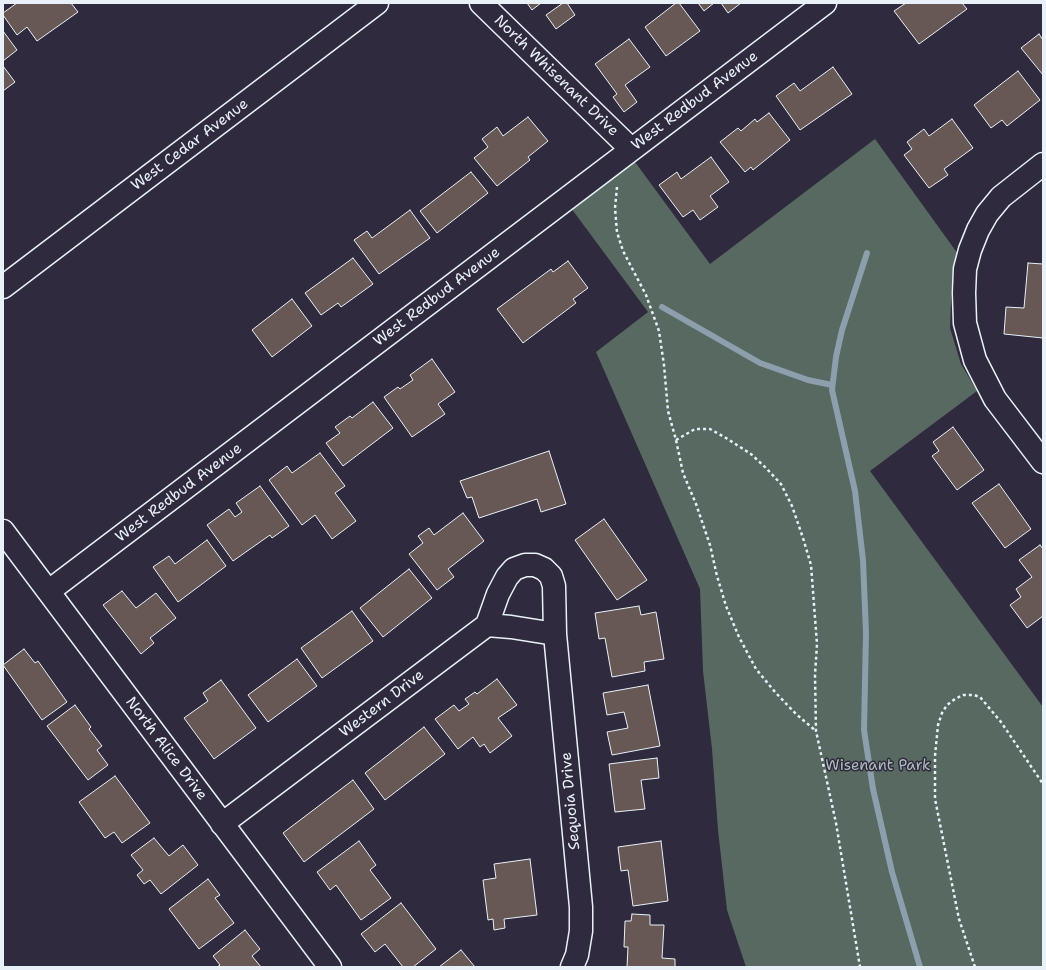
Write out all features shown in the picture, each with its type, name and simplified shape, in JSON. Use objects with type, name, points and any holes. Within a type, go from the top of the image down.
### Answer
[{"type":"street","name":"West Cedar Avenue","points":[[3,287],[377,3]]},
{"type":"street","name":"North Whisenant Drive","points":[[481,3],[627,153]]},
{"type":"street","name":"West Redbud Avenue","points":[[49,592],[825,3]]},
{"type":"street","points":[[1043,164],[1002,198],[987,214],[978,230],[970,250],[965,269],[964,293],[965,323],[975,360],[995,399],[1043,462]]},
{"type":"street","name":"North Alice Drive","points":[[3,531],[330,967]]},
{"type":"street","name":"Sequoia Drive","points":[[487,624],[498,594],[507,577],[514,569],[524,565],[535,565],[544,569],[551,576],[554,586],[555,634],[581,907],[581,931],[577,955],[572,967]]},
{"type":"street","points":[[487,624],[555,634]]},
{"type":"street","name":"Western Drive","points":[[222,824],[487,624]]},
{"type":"path","points":[[627,153],[617,186],[615,208],[617,232],[623,251],[646,296],[659,331],[668,411],[683,473],[696,504],[710,545],[726,606],[756,669],[775,692],[809,726],[816,731]]},
{"type":"path","points":[[676,440],[695,429],[710,430],[726,438],[750,454],[766,468],[781,484],[792,506],[811,565],[817,644],[814,675],[816,731],[836,823],[860,967]]},
{"type":"path","points":[[976,967],[959,919],[935,799],[935,756],[938,725],[942,713],[947,706],[963,696],[974,695],[980,697],[1001,722],[1043,784]]},
{"type":"green space","name":"Wisenant Park","points":[[875,139],[958,254],[952,280],[950,328],[961,364],[977,391],[870,471],[1043,707],[1043,967],[746,967],[727,910],[703,671],[700,589],[596,352],[648,312],[571,208],[635,162],[710,264]]},
{"type":"building","points":[[17,3],[71,3],[78,12],[37,41],[27,27],[17,35],[3,15],[3,13]]},
{"type":"building","points":[[527,3],[541,3],[532,10]]},
{"type":"building","points":[[563,3],[567,3],[575,15],[556,29],[546,15]]},
{"type":"building","points":[[676,3],[679,3],[700,31],[666,56],[645,27]]},
{"type":"building","points":[[698,3],[714,3],[704,11]]},
{"type":"building","points":[[721,3],[741,3],[728,13]]},
{"type":"building","points":[[906,3],[962,3],[967,9],[919,44],[894,11]]},
{"type":"building","points":[[3,31],[17,50],[3,61]]},
{"type":"building","points":[[1039,34],[1043,40],[1043,75],[1021,48]]},
{"type":"building","points":[[629,39],[650,67],[625,85],[637,102],[624,112],[613,97],[617,94],[595,64]]},
{"type":"building","points":[[3,66],[15,82],[3,91]]},
{"type":"building","points":[[833,67],[852,94],[800,130],[776,96],[794,83],[800,91]]},
{"type":"building","points":[[1018,71],[1040,100],[1007,126],[1002,120],[991,128],[974,105]]},
{"type":"building","points":[[769,113],[790,140],[753,170],[751,167],[745,172],[720,142],[738,128],[741,131],[755,119],[757,122]]},
{"type":"building","points":[[528,117],[548,141],[528,157],[530,160],[497,186],[474,158],[488,147],[482,139],[497,127],[503,136]]},
{"type":"building","points":[[952,119],[973,148],[944,169],[948,175],[929,188],[904,155],[912,149],[907,142],[924,129],[929,136]]},
{"type":"building","points":[[711,157],[729,182],[710,196],[718,207],[700,220],[693,210],[683,217],[659,185],[677,172],[681,179]]},
{"type":"building","points":[[471,172],[488,193],[437,233],[420,211]]},
{"type":"building","points":[[410,210],[430,238],[379,274],[354,240],[367,231],[372,238]]},
{"type":"building","points":[[353,258],[373,284],[341,307],[338,303],[321,315],[305,293]]},
{"type":"building","points":[[568,261],[588,288],[573,299],[576,303],[523,343],[497,309],[551,269],[553,272]]},
{"type":"building","points":[[1028,263],[1043,264],[1043,338],[1004,334],[1006,307],[1024,308]]},
{"type":"building","points":[[292,299],[312,326],[272,357],[252,330]]},
{"type":"building","points":[[432,359],[455,392],[438,404],[445,414],[412,437],[384,397],[398,387],[400,389],[413,380],[410,375]]},
{"type":"building","points":[[373,402],[393,428],[343,466],[326,443],[340,433],[335,427],[350,416],[352,418]]},
{"type":"building","points":[[953,427],[984,470],[957,490],[932,456],[939,451],[933,442]]},
{"type":"building","points":[[549,451],[566,504],[541,512],[537,499],[479,518],[472,497],[467,498],[460,481]]},
{"type":"building","points":[[320,453],[345,486],[335,493],[356,521],[332,539],[315,515],[302,525],[269,480],[287,466],[292,473]]},
{"type":"building","points":[[999,484],[1031,529],[1005,548],[972,503]]},
{"type":"building","points":[[260,486],[289,526],[272,538],[270,535],[233,561],[207,525],[229,509],[235,517],[242,512],[236,503]]},
{"type":"building","points":[[463,513],[484,541],[448,569],[454,577],[437,590],[409,554],[423,543],[418,536],[429,528],[434,535]]},
{"type":"building","points":[[604,519],[647,580],[617,600],[575,540]]},
{"type":"building","points":[[207,540],[226,566],[178,602],[153,567],[169,556],[175,564]]},
{"type":"building","points":[[1040,545],[1043,549],[1043,616],[1027,628],[1010,605],[1021,597],[1016,589],[1032,577],[1019,560]]},
{"type":"building","points":[[409,569],[432,598],[383,637],[360,608]]},
{"type":"building","points":[[122,591],[136,608],[156,593],[176,618],[150,638],[154,643],[141,654],[103,605]]},
{"type":"building","points":[[639,606],[641,615],[656,612],[664,659],[644,662],[645,671],[612,677],[605,638],[599,639],[595,613]]},
{"type":"building","points":[[352,611],[373,641],[322,678],[301,648]]},
{"type":"building","points":[[24,649],[35,663],[38,661],[67,702],[42,720],[3,665]]},
{"type":"building","points":[[297,659],[317,686],[268,722],[248,695]]},
{"type":"building","points":[[497,679],[517,705],[498,718],[512,736],[490,753],[484,744],[480,747],[473,737],[458,749],[435,719],[454,705],[459,711],[469,704],[465,699],[475,692],[477,694]]},
{"type":"building","points":[[221,680],[256,728],[214,759],[184,718],[208,701],[203,693]]},
{"type":"building","points":[[648,685],[660,746],[612,755],[607,732],[628,728],[624,712],[607,715],[603,693]]},
{"type":"building","points":[[75,705],[91,727],[89,729],[102,746],[97,750],[108,765],[88,780],[47,726]]},
{"type":"building","points":[[424,727],[445,754],[385,800],[365,773]]},
{"type":"building","points":[[657,758],[659,778],[641,780],[645,809],[615,812],[609,764]]},
{"type":"building","points":[[115,776],[150,823],[122,843],[114,832],[105,838],[79,802]]},
{"type":"building","points":[[353,780],[374,809],[304,862],[283,833]]},
{"type":"building","points":[[154,838],[169,856],[183,845],[198,865],[161,894],[150,880],[144,884],[137,875],[143,870],[131,855]]},
{"type":"building","points":[[359,841],[376,865],[370,870],[391,898],[361,920],[336,885],[330,890],[317,872]]},
{"type":"building","points":[[661,841],[668,901],[633,906],[628,870],[621,871],[618,847]]},
{"type":"building","points":[[530,859],[537,915],[504,919],[505,928],[494,930],[493,919],[488,920],[483,880],[496,878],[494,864]]},
{"type":"building","points":[[208,879],[220,895],[215,898],[234,923],[199,949],[169,909]]},
{"type":"building","points":[[401,903],[436,949],[413,967],[403,967],[385,944],[375,952],[361,934]]},
{"type":"building","points":[[632,914],[650,915],[650,925],[664,925],[662,958],[675,959],[675,967],[627,967],[628,947],[624,947],[625,921],[631,921]]},
{"type":"building","points":[[245,930],[260,949],[252,956],[261,967],[217,967],[220,965],[213,956]]},
{"type":"building","points":[[461,950],[475,967],[439,967]]},
{"type":"waterway","points":[[867,253],[842,330],[836,357],[832,390],[855,491],[863,560],[866,633],[864,730],[873,789],[892,872],[920,967]]},
{"type":"waterway","points":[[662,307],[760,363],[808,380],[832,385]]}]
